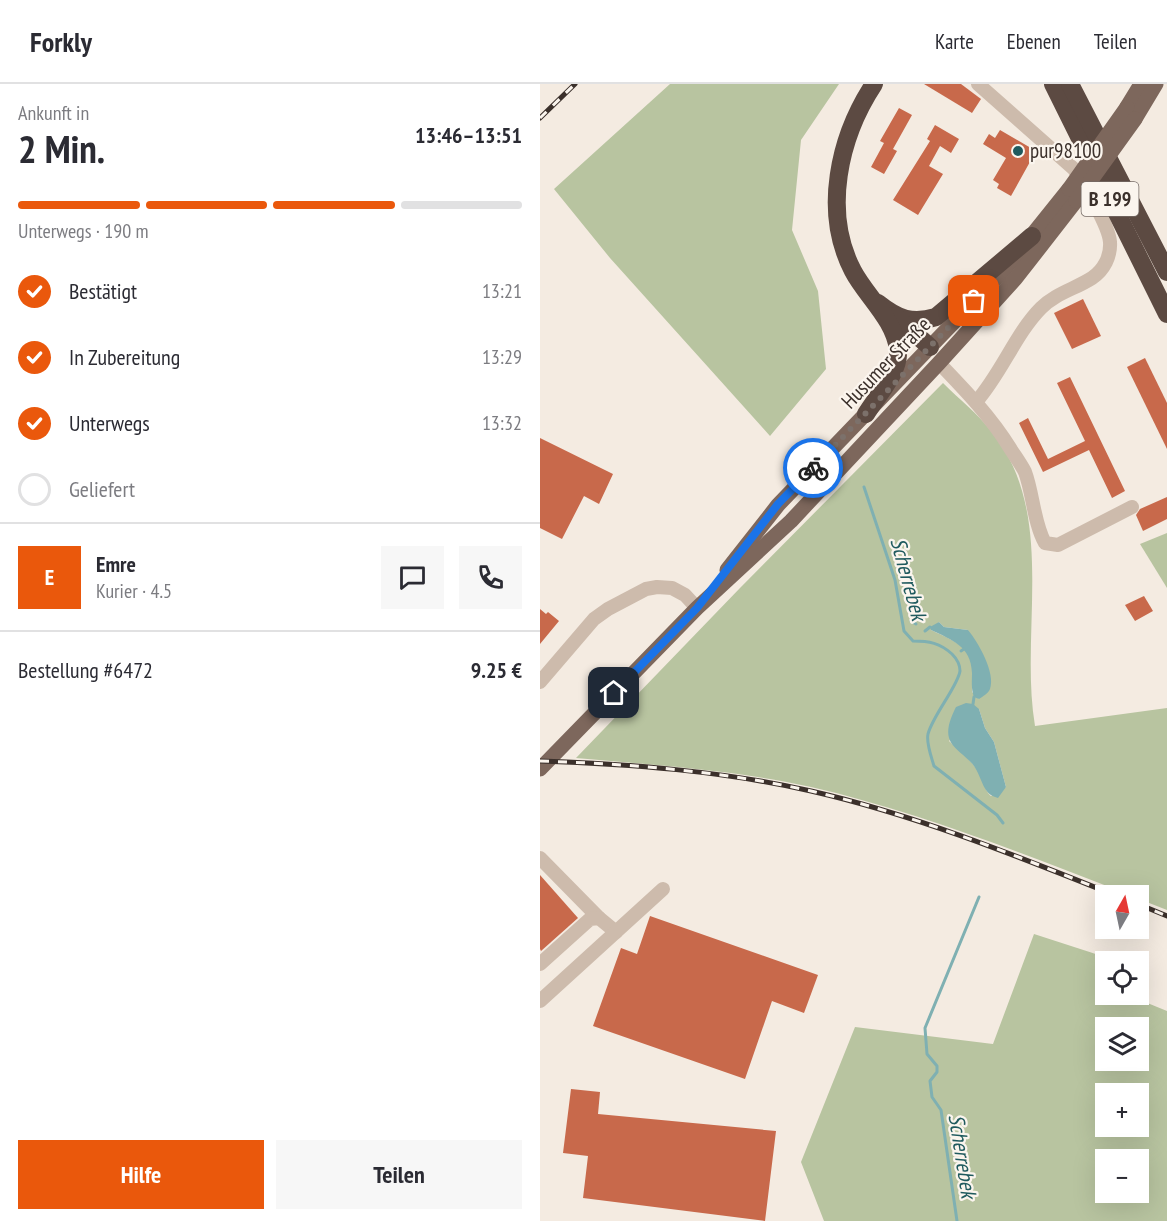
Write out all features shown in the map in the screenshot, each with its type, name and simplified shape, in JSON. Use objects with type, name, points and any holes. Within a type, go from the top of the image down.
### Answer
[{"type":"highway","points":[[874,84],[850,134],[840,169],[837,188],[839,224],[852,269],[866,292],[891,320],[926,351]]},
{"type":"highway","name":"B 199","points":[[1053,84],[1167,314]]},
{"type":"highway","name":"B 199","points":[[1070,84],[1162,258],[1167,272]]},
{"type":"highway","points":[[891,320],[923,320],[936,316],[1032,236]]},
{"type":"highway","points":[[866,414],[896,367],[898,351],[891,320]]},
{"type":"main road","name":"Husumer Straße","points":[[1131,113],[1141,84]]},
{"type":"main road","name":"Husumer Straße","points":[[540,769],[697,608],[791,521],[1016,278],[1131,113],[1156,84]]},
{"type":"main road","name":"Husumer Straße","points":[[697,608],[778,504],[1004,270],[1032,236],[1072,195]]},
{"type":"main road","points":[[926,351],[939,363]]},
{"type":"street","points":[[976,402],[989,388],[1031,320],[1041,308],[1063,291],[1094,277],[1101,270],[1107,261],[1110,242],[1074,168],[978,84]]},
{"type":"street","name":"Husumer Straße","points":[[939,363],[976,402],[1001,433],[1024,470],[1034,501],[1041,536],[1045,543],[1058,545],[1132,507]]},
{"type":"street","points":[[540,682],[594,619],[608,609],[646,590],[657,587],[672,588],[685,595],[697,608]]},
{"type":"street","points":[[540,858],[599,918],[616,932]]},
{"type":"street","points":[[540,1001],[663,889]]},
{"type":"street","points":[[540,964],[590,919],[599,918]]},
{"type":"green space","points":[[670,84],[839,84],[801,140],[792,230],[818,291],[826,369],[770,436],[610,258],[554,189]]},
{"type":"green space","points":[[943,383],[992,432],[1012,464],[1024,499],[1030,536],[1032,574],[1031,689],[1035,726],[1167,708],[1167,910],[1149,903],[1149,885],[1104,885],[972,835],[852,797],[753,776],[576,758]],"holes":[[[939,622],[944,627],[968,630],[979,699],[972,692],[970,656],[956,642],[931,630]],[[979,709],[985,728],[994,742],[1006,787],[991,796],[977,769],[949,741]]]},
{"type":"green space","points":[[1167,533],[1167,588],[1140,544]]},
{"type":"green space","points":[[1034,934],[1095,954],[1095,1005],[1149,1004],[1167,1011],[1167,1221],[824,1221],[801,1162],[855,1027],[993,1044]]},
{"type":"water","points":[[939,622],[944,627],[968,630],[981,650],[991,675],[991,682],[987,694],[979,699],[973,694],[971,664],[964,650],[953,641],[931,630],[930,627]]},
{"type":"water","points":[[966,703],[973,704],[979,709],[985,728],[994,742],[1006,787],[998,798],[986,790],[974,766],[953,746],[949,738],[949,726],[954,710]]},
{"type":"building","points":[[924,84],[961,84],[981,99],[972,113]]},
{"type":"building","points":[[899,108],[912,115],[893,149],[897,151],[884,174],[871,167],[884,143],[880,141]]},
{"type":"building","points":[[935,125],[959,139],[951,153],[940,146],[929,166],[943,174],[918,215],[893,200],[930,141],[927,139]]},
{"type":"building","points":[[1000,130],[1036,151],[1011,196],[997,188],[999,184],[993,180],[1006,158],[983,144],[989,134],[995,138]]},
{"type":"building","points":[[1083,299],[1101,336],[1072,349],[1054,313]]},
{"type":"building","points":[[1145,358],[1167,403],[1167,449],[1127,367]]},
{"type":"building","points":[[1070,377],[1125,491],[1112,498],[1089,450],[1043,472],[1019,423],[1028,418],[1048,459],[1085,441],[1057,383]]},
{"type":"building","points":[[540,438],[613,474],[599,504],[584,496],[562,539],[540,528]]},
{"type":"building","points":[[1167,497],[1167,519],[1143,531],[1136,515],[1140,509]]},
{"type":"building","points":[[1144,596],[1153,611],[1135,621],[1125,605]]},
{"type":"building","points":[[540,609],[559,621],[540,644]]},
{"type":"building","points":[[540,875],[578,918],[541,951],[540,949]]},
{"type":"building","points":[[650,916],[818,975],[804,1013],[772,1001],[745,1079],[593,1026],[621,948],[637,954]]},
{"type":"building","points":[[571,1089],[600,1092],[598,1114],[776,1131],[765,1221],[583,1198],[588,1156],[563,1153]]},
{"type":"waterway","name":"Scherrebek","points":[[864,487],[895,580],[904,631],[913,641],[929,642],[943,647],[958,661],[960,671],[958,677],[928,734],[928,745],[934,766],[997,815],[1003,823]]},
{"type":"waterway","points":[[911,621],[916,624]]},
{"type":"waterway","points":[[925,631],[930,627]]},
{"type":"waterway","points":[[973,704],[974,697]]},
{"type":"waterway","name":"Scherrebek","points":[[957,1221],[941,1110],[932,1097],[930,1081],[937,1072],[937,1066],[927,1054],[925,1028],[979,897]]},
{"type":"railway","points":[[540,118],[575,84]]},
{"type":"railway","points":[[540,761],[676,770],[744,778],[811,791],[928,824],[1095,887]]},
{"type":"railway","points":[[1149,909],[1167,916]]},
{"type":"way so far","points":[[813,468],[974,301]]},
{"type":"place","name":"pur98100","points":[[1018,151]]},
{"type":"route","points":[[614,693],[697,608],[778,504],[813,468]]}]
